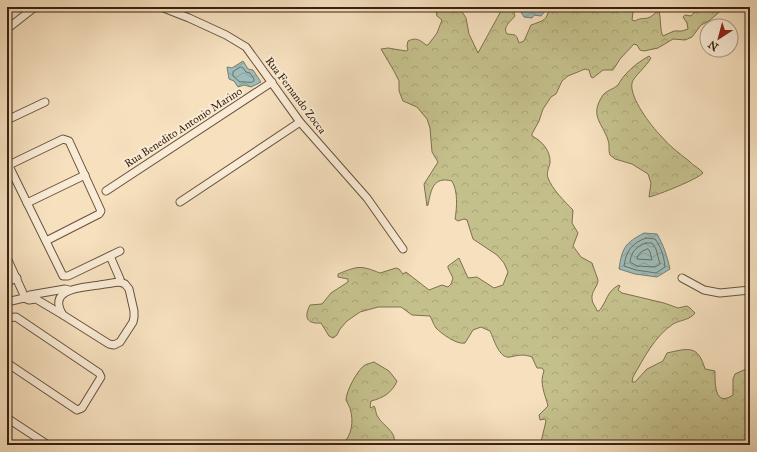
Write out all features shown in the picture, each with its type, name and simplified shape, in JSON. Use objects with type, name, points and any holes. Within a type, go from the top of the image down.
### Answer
[{"type":"street","points":[[7,29],[35,7]]},
{"type":"street","name":"Rua Fernando Zocca","points":[[161,7],[220,32],[246,47],[300,122],[367,198],[403,249]]},
{"type":"street","name":"Rua Benedito Antonio Marino","points":[[106,191],[272,82]]},
{"type":"street","points":[[7,120],[45,102]]},
{"type":"street","points":[[180,202],[300,122]]},
{"type":"street","points":[[46,241],[101,212],[69,140],[66,139],[62,139],[8,163],[62,274],[64,276],[68,276],[120,251]]},
{"type":"street","points":[[27,202],[85,175]]},
{"type":"street","points":[[110,256],[120,282]]},
{"type":"street","points":[[7,258],[23,292],[24,298]]},
{"type":"street","points":[[7,282],[16,278]]},
{"type":"street","points":[[682,278],[704,290],[720,293],[750,290]]},
{"type":"street","points":[[7,302],[30,295],[120,282],[128,287],[134,311],[132,322],[118,343],[114,345],[109,344],[36,299],[29,300],[24,298]]},
{"type":"street","points":[[63,315],[60,308],[60,299],[62,295],[69,290]]},
{"type":"street","points":[[7,318],[16,317],[100,373],[101,377],[82,408],[77,410],[7,363]]},
{"type":"street","points":[[7,418],[48,445]]},
{"type":"green space","points":[[435,7],[459,7],[466,18],[469,34],[478,53],[501,11],[501,7],[512,7],[515,16],[506,27],[506,31],[507,34],[516,36],[519,43],[524,41],[531,25],[546,18],[550,7],[558,9],[558,7],[636,7],[633,12],[632,20],[635,21],[648,18],[659,11],[661,32],[663,36],[674,31],[688,29],[687,23],[683,17],[685,15],[691,16],[699,7],[725,7],[712,18],[699,18],[699,28],[692,37],[685,40],[673,39],[658,48],[644,51],[640,50],[637,45],[634,44],[620,59],[613,70],[603,70],[593,78],[591,77],[589,70],[585,69],[568,76],[562,81],[556,94],[551,97],[543,109],[532,136],[545,147],[549,154],[550,163],[547,174],[552,187],[573,210],[572,223],[578,233],[573,246],[581,257],[592,263],[598,280],[592,296],[597,311],[599,311],[602,307],[612,290],[619,285],[618,290],[622,293],[664,303],[678,308],[687,306],[695,313],[688,319],[673,324],[660,335],[645,355],[633,377],[632,382],[635,382],[647,369],[663,361],[667,353],[681,350],[692,350],[696,352],[705,369],[715,371],[717,392],[722,398],[727,398],[733,395],[733,379],[735,374],[746,369],[750,369],[750,445],[536,445],[541,442],[546,421],[545,419],[540,420],[539,415],[548,406],[542,384],[544,371],[542,368],[537,368],[532,357],[521,355],[506,357],[503,355],[497,348],[490,331],[481,327],[473,330],[465,343],[454,341],[436,328],[430,316],[412,315],[401,307],[378,307],[360,312],[347,321],[333,338],[329,336],[321,323],[309,321],[307,313],[310,305],[322,304],[331,293],[348,282],[348,279],[338,277],[338,274],[355,268],[368,269],[380,273],[396,268],[403,274],[406,272],[429,290],[442,285],[448,287],[451,284],[453,278],[448,266],[459,258],[468,278],[477,277],[494,288],[503,285],[508,272],[504,263],[497,255],[473,239],[467,220],[464,219],[458,221],[455,219],[457,205],[452,181],[446,180],[437,182],[432,189],[427,206],[424,184],[438,162],[432,152],[430,128],[427,119],[417,107],[403,101],[399,91],[399,81],[381,49],[388,48],[406,51],[408,50],[408,41],[413,39],[428,45],[437,33],[442,20],[437,16]]},
{"type":"green space","points":[[649,56],[651,58],[632,83],[632,89],[637,103],[647,119],[664,140],[703,173],[686,183],[649,197],[651,183],[648,174],[632,164],[615,159],[610,155],[608,140],[598,119],[597,108],[606,92],[615,88],[630,69]]},
{"type":"green space","points":[[374,362],[389,371],[397,381],[393,389],[387,394],[371,401],[370,407],[371,408],[374,406],[377,416],[392,433],[394,437],[393,445],[342,445],[350,433],[352,423],[350,408],[346,400],[348,391],[362,367]]},
{"type":"water","points":[[518,7],[546,7],[541,16],[534,15],[532,18],[524,17]]},
{"type":"water","points":[[243,61],[248,69],[253,70],[261,82],[251,87],[244,85],[238,87],[234,81],[229,79],[227,67],[232,68]]},
{"type":"water","points":[[644,233],[657,234],[666,255],[670,269],[657,277],[635,274],[619,269],[623,251],[632,240]]}]
